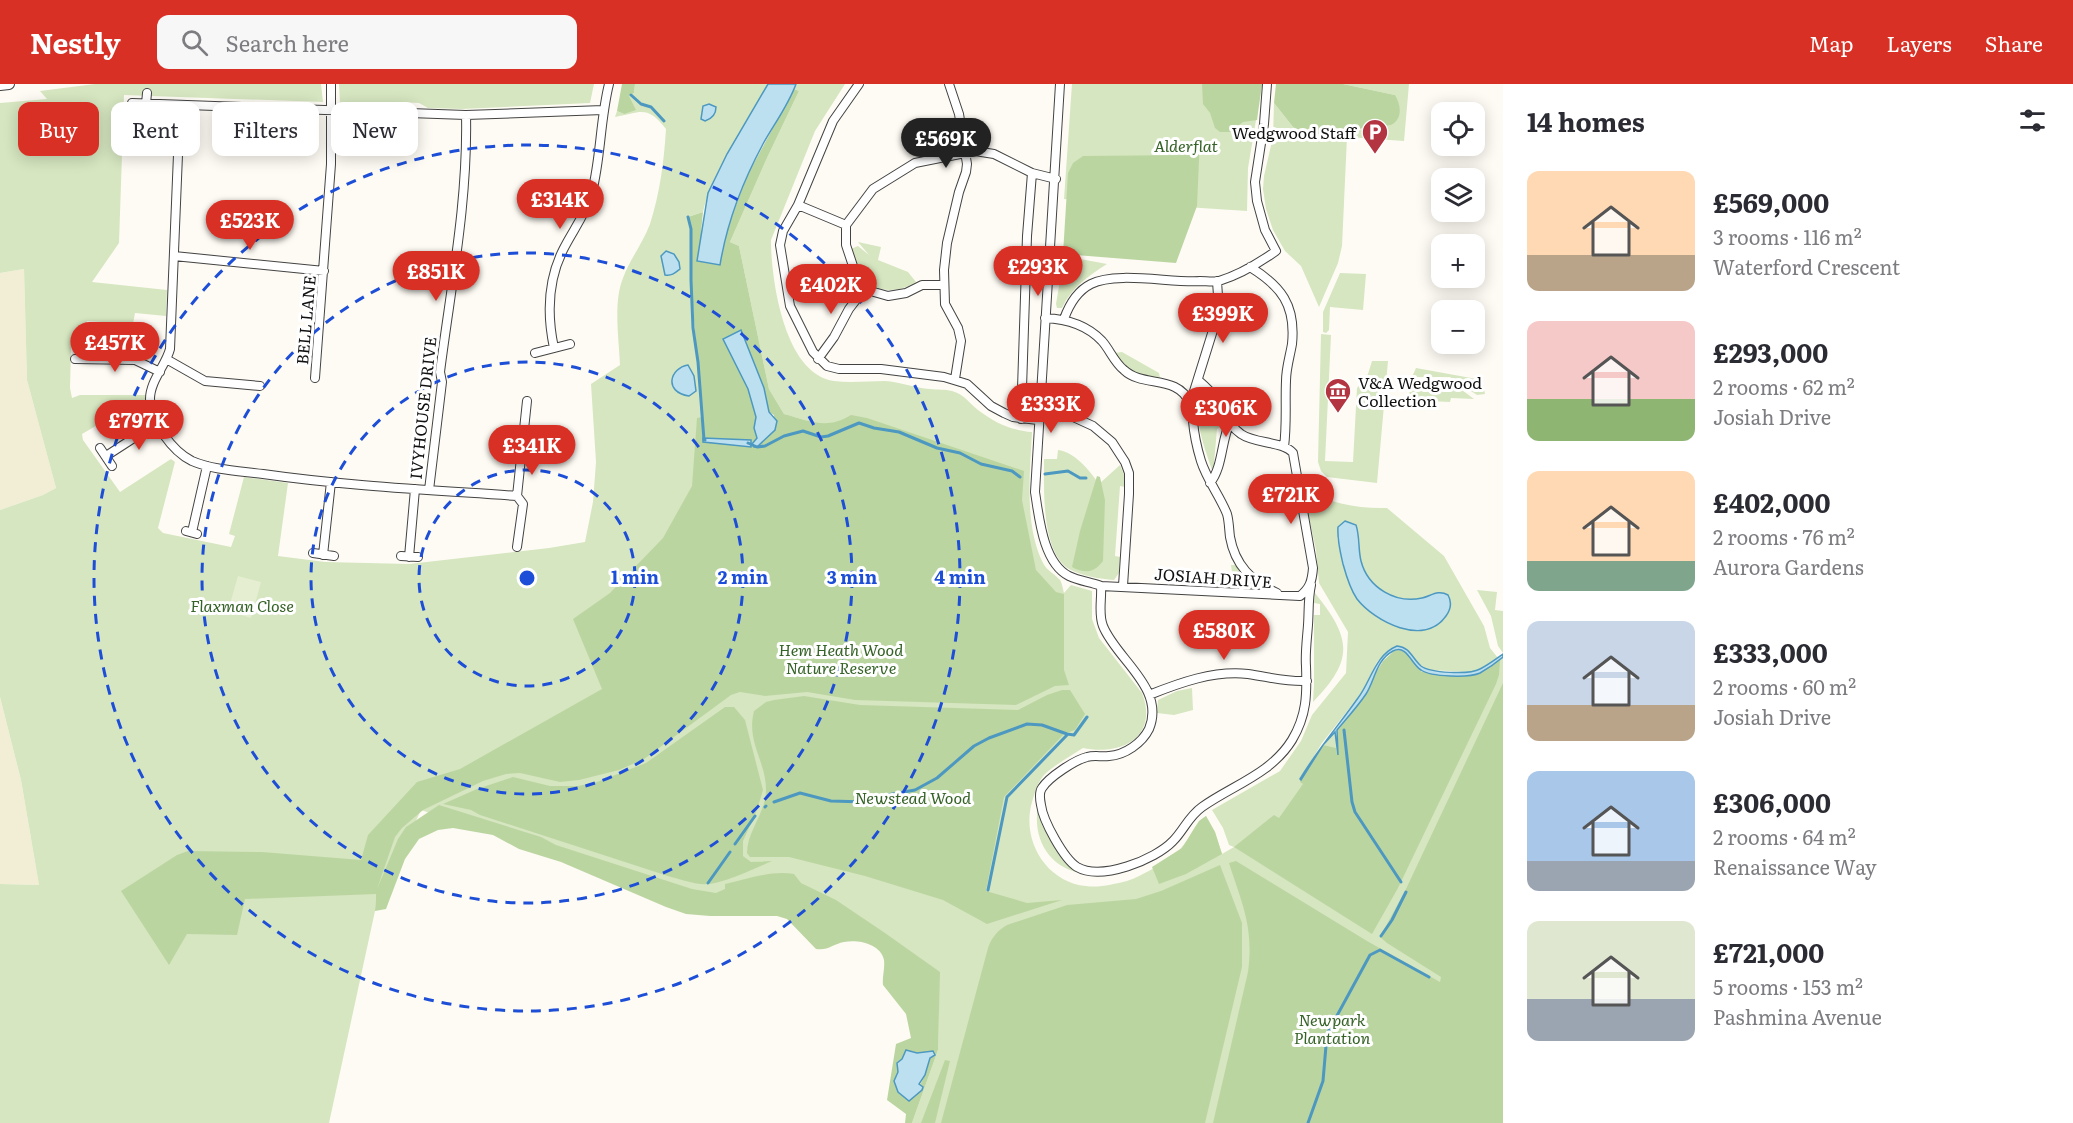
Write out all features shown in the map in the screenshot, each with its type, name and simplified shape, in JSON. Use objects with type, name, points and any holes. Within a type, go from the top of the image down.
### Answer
[{"type":"street","points":[[0,85],[9,84]]},
{"type":"street","name":"BELL LANE","points":[[331,84],[332,102]]},
{"type":"street","points":[[554,348],[549,305],[556,267],[591,195],[609,84]]},
{"type":"street","points":[[858,84],[833,121],[798,205],[783,231],[780,245],[790,306],[805,339],[818,359],[827,366],[839,369],[881,369],[955,380],[967,384],[991,405],[1013,417],[1021,419],[1069,415],[1093,426],[1112,442],[1129,473],[1123,586]]},
{"type":"street","points":[[949,84],[959,114],[966,172],[947,243],[943,285],[945,304],[958,328],[961,341],[955,380]]},
{"type":"street","name":"JOSIAH DRIVE","points":[[1060,84],[1056,179],[1035,492],[1042,535],[1053,560],[1070,576],[1101,586],[1285,596],[1298,601],[1308,622]]},
{"type":"street","points":[[1064,319],[1069,305],[1084,288],[1102,279],[1182,283],[1217,281],[1250,267],[1276,251],[1265,230],[1257,201],[1256,182],[1267,84]]},
{"type":"street","points":[[146,102],[147,93]]},
{"type":"street","points":[[200,107],[331,110]]},
{"type":"street","points":[[418,113],[466,115],[603,110]]},
{"type":"street","name":"IVYHOUSE DRIVE","points":[[429,490],[442,382],[440,372],[462,201],[466,156],[466,115]]},
{"type":"street","points":[[943,285],[922,285],[906,293],[890,296],[879,294],[866,287],[855,272],[847,248],[846,225],[873,189],[915,163],[975,151],[993,154],[1032,173],[1056,179]]},
{"type":"street","points":[[178,156],[170,349],[168,360],[160,372],[150,398],[157,423],[179,454],[207,466],[331,482],[517,496]]},
{"type":"street","name":"BELL LANE","points":[[315,378],[331,156]]},
{"type":"street","points":[[1021,419],[1026,258],[1032,173]]},
{"type":"street","points":[[798,205],[846,225]]},
{"type":"street","points":[[174,256],[324,272]]},
{"type":"street","points":[[1250,267],[1270,279],[1278,288],[1286,300],[1291,322],[1292,343],[1286,374],[1287,428],[1284,447]]},
{"type":"street","points":[[1190,404],[1219,311],[1217,281]]},
{"type":"street","points":[[818,359],[834,337],[849,309],[866,287]]},
{"type":"street","points":[[1045,318],[1064,319],[1091,332],[1103,342],[1124,371],[1134,378],[1173,386],[1182,392],[1190,404],[1200,459],[1227,515],[1233,550],[1240,565],[1251,579],[1285,596],[1302,595],[1312,582]]},
{"type":"street","points":[[535,353],[570,344]]},
{"type":"street","points":[[78,356],[135,360],[160,372]]},
{"type":"street","points":[[168,360],[205,381],[260,386]]},
{"type":"street","points":[[1101,586],[1101,615],[1105,630],[1149,695],[1152,708],[1149,728],[1138,743],[1117,755],[1088,756],[1065,768],[1042,788],[1040,795],[1040,805],[1049,826],[1069,859],[1076,867],[1100,873],[1138,863],[1157,853],[1173,841],[1195,812],[1266,769],[1292,740],[1305,707],[1308,607],[1313,568],[1294,459],[1290,449],[1240,434],[1216,398],[1198,380]]},
{"type":"street","points":[[517,546],[523,504],[517,496],[527,401]]},
{"type":"street","points":[[1210,483],[1216,476],[1225,433],[1230,422]]},
{"type":"street","points":[[106,456],[157,423]]},
{"type":"street","points":[[100,448],[112,466]]},
{"type":"street","points":[[191,532],[207,466]]},
{"type":"street","points":[[323,555],[331,482]]},
{"type":"street","points":[[409,557],[415,489]]},
{"type":"street","points":[[313,554],[333,556]]},
{"type":"street","points":[[1149,695],[1176,684],[1229,674],[1247,674],[1288,682],[1307,681]]},
{"type":"shaded area","points":[[24,269],[27,380],[56,488],[0,510],[0,273]]},
{"type":"shaded area","points":[[0,697],[21,780],[39,885],[0,884]]},
{"type":"green space","points":[[95,84],[321,84],[323,102],[124,95],[124,102],[111,102],[111,156],[122,156],[119,243],[92,282],[167,290],[166,316],[135,313],[133,324],[87,321],[71,348],[70,388],[72,398],[80,395],[146,395],[145,400],[134,400],[132,405],[82,434],[83,440],[120,492],[171,459],[175,462],[158,528],[163,533],[231,547],[235,536],[229,534],[244,477],[288,483],[278,556],[325,562],[409,564],[585,542],[593,502],[596,462],[591,384],[620,365],[617,321],[620,288],[650,224],[659,189],[664,153],[666,129],[654,116],[638,112],[615,117],[617,111],[624,114],[629,96],[634,93],[635,84],[768,84],[723,162],[703,212],[688,217],[691,229],[693,300],[702,418],[818,424],[784,414],[769,389],[739,246],[730,242],[799,91],[794,89],[796,84],[845,84],[815,131],[771,240],[778,300],[792,344],[803,362],[817,375],[834,381],[885,381],[956,392],[997,422],[1017,430],[1032,432],[1031,516],[1037,548],[1043,563],[1060,580],[1064,593],[1071,585],[1092,591],[1092,619],[1099,638],[1142,693],[1146,708],[1145,721],[1141,732],[1133,740],[1111,749],[1083,748],[1049,770],[1039,783],[1032,802],[1030,831],[1040,857],[1059,877],[1086,886],[1101,886],[1133,879],[1156,867],[1177,852],[1198,823],[1206,816],[1215,832],[1222,854],[1234,847],[1229,845],[1223,828],[1212,810],[1280,771],[1301,741],[1312,715],[1346,673],[1348,632],[1319,583],[1316,550],[1303,490],[1344,504],[1387,508],[1444,556],[1484,626],[1490,648],[1498,658],[1479,670],[1470,672],[1429,670],[1391,648],[1377,662],[1363,691],[1322,743],[1300,779],[1302,780],[1323,745],[1347,718],[1422,672],[1472,675],[1503,657],[1503,1123],[912,1123],[938,1050],[939,972],[783,882],[724,898],[649,887],[421,810],[382,894],[376,894],[375,911],[329,1123],[0,1123],[0,884],[39,885],[21,780],[0,697],[0,510],[56,488],[27,380],[24,269],[0,273],[0,103],[47,99],[40,91]],"holes":[[[1358,531],[1360,559],[1367,575],[1379,589],[1395,598],[1412,600],[1448,595],[1451,603],[1378,618],[1354,592],[1345,572],[1337,537]]]},
{"type":"green space","points":[[339,84],[594,84],[590,103],[462,109],[428,108],[418,102],[340,102]]},
{"type":"green space","points":[[622,84],[635,84],[634,93],[629,96],[636,110],[624,114],[617,111]]},
{"type":"green space","name":"Alderflat","points":[[1072,84],[1262,84],[1248,168],[1247,211],[1064,199]]},
{"type":"green space","points":[[1202,84],[1262,84],[1257,120],[1243,122],[1230,132],[1220,132],[1215,128],[1210,113],[1203,104]]},
{"type":"green space","points":[[1276,84],[1343,84],[1395,95],[1400,107],[1399,116],[1391,125],[1311,136],[1293,127],[1274,103]]},
{"type":"green space","points":[[1343,84],[1409,84],[1404,141],[1347,137],[1342,246],[1338,263],[1319,307],[1301,266],[1285,251],[1273,230],[1266,209],[1264,176],[1273,137],[1274,103],[1293,127],[1324,136],[1333,132],[1367,129],[1395,95]]},
{"type":"green space","name":"Hem Heath Wood Nature Reserve","points":[[794,89],[799,91],[730,242],[739,246],[769,389],[784,414],[818,423],[834,422],[851,415],[867,418],[1024,471],[1022,500],[1036,570],[1056,592],[1064,594],[1064,670],[1069,685],[1055,686],[1016,705],[855,700],[807,692],[765,696],[740,692],[731,695],[644,759],[619,770],[579,780],[560,782],[520,773],[506,774],[483,781],[423,810],[395,837],[377,889],[398,839],[406,827],[439,805],[692,889],[716,893],[725,889],[725,884],[768,874],[794,874],[801,883],[836,900],[940,972],[938,1050],[912,1123],[905,1123],[906,1114],[887,1100],[896,1044],[911,1038],[906,1014],[883,985],[884,960],[874,946],[850,941],[824,949],[816,949],[787,919],[777,916],[686,914],[561,862],[519,849],[493,835],[453,828],[438,830],[419,839],[405,859],[386,909],[375,911],[376,894],[245,899],[237,935],[187,934],[169,965],[121,891],[177,855],[188,851],[262,852],[361,860],[368,835],[417,782],[460,769],[602,689],[573,619],[610,593],[663,538],[692,486],[697,418],[702,417],[693,300],[691,229],[688,217],[703,212],[701,232],[720,265],[725,235],[747,176]],"holes":[[[740,330],[769,412],[774,415],[775,430],[758,447],[752,444],[757,438],[754,428],[756,417],[748,389],[724,339]],[[912,1051],[930,1058],[922,1081],[909,1101],[898,1092],[894,1081],[905,1055]]]},
{"type":"green space","points":[[1200,138],[1197,206],[1176,263],[1063,254],[1068,173],[1073,163],[1083,156],[1190,155]]},
{"type":"green space","points":[[858,242],[881,247],[878,260],[908,272],[916,282],[903,288],[888,290],[880,289],[868,282],[861,273],[851,249],[858,246],[869,255]]},
{"type":"green space","points":[[1064,256],[1107,264],[1081,283],[1070,294],[1062,308],[1057,308],[1056,304]]},
{"type":"green space","points":[[1340,273],[1366,274],[1363,310],[1330,307],[1329,330],[1326,333],[1323,332],[1323,312]]},
{"type":"green space","points":[[1321,334],[1331,335],[1325,461],[1353,462],[1357,388],[1368,374],[1372,361],[1388,361],[1377,483],[1327,477],[1321,471],[1318,462]]},
{"type":"green space","points":[[1122,352],[1159,373],[1160,378],[1133,373],[1124,366],[1115,353]]},
{"type":"green space","points":[[1416,368],[1482,380],[1485,394],[1477,395],[1450,377],[1412,377]]},
{"type":"green space","points":[[1446,378],[1474,399],[1451,398],[1450,402],[1408,400],[1410,390],[1407,386],[1409,383]]},
{"type":"green space","points":[[1203,391],[1208,394],[1223,415],[1221,426],[1217,429],[1215,468],[1212,470],[1198,420],[1199,400]],"holes":[[[1209,408],[1216,414],[1214,420],[1209,422],[1203,420],[1201,416],[1204,410]]]},
{"type":"green space","points":[[1058,450],[1076,458],[1099,484],[1120,465],[1125,477],[1125,487],[1120,486],[1115,556],[1120,557],[1119,573],[1114,580],[1091,577],[1069,569],[1060,561],[1053,549],[1046,518],[1044,459],[1057,459]]},
{"type":"green space","points":[[1097,476],[1100,477],[1105,500],[1103,561],[1093,570],[1081,571],[1072,567],[1080,531]]},
{"type":"green space","points":[[1231,565],[1235,565],[1253,588],[1247,590],[1209,587],[1207,580],[1213,585],[1222,575],[1232,572]]},
{"type":"green space","name":"Flaxman Close","points":[[238,576],[261,582],[251,618],[228,611]]},
{"type":"green space","points":[[1477,590],[1497,592],[1495,610],[1503,611],[1503,653],[1498,646],[1491,616]]},
{"type":"green space","points":[[1315,593],[1336,623],[1343,648],[1342,660],[1336,673],[1313,702],[1314,615],[1320,615],[1320,604],[1314,603]]},
{"type":"green space","points":[[1395,650],[1405,651],[1422,672],[1459,676],[1474,675],[1500,660],[1499,675],[1398,888],[1372,934],[1234,847],[1274,815],[1279,818],[1303,784],[1300,782],[1323,745],[1336,748],[1337,754],[1337,730],[1366,694],[1383,661]]},
{"type":"green space","name":"Newpark Plantation","points":[[1503,683],[1503,1123],[1213,1123],[1248,972],[1249,956],[1246,916],[1229,863],[1236,861],[1367,941],[1440,982],[1441,977],[1380,937],[1406,889]]},
{"type":"green space","points":[[1192,688],[1193,710],[1174,715],[1157,713],[1158,700],[1177,691]]},
{"type":"green space","name":"Newstead Wood","points":[[1062,690],[1070,690],[1085,714],[1075,730],[1064,734],[1004,797],[986,891],[1027,903],[1062,900],[987,924],[943,900],[865,876],[789,857],[750,857],[747,853],[766,790],[763,770],[754,742],[752,722],[754,711],[766,702],[804,696],[860,705],[1018,710]]},
{"type":"green space","points":[[725,707],[734,707],[745,720],[763,790],[743,841],[743,856],[751,862],[772,861],[732,878],[708,884],[685,881],[480,815],[471,810],[443,804],[513,777],[550,786],[578,786],[597,782],[646,763]]},
{"type":"green space","points":[[1038,807],[1040,815],[1083,873],[1061,866],[1046,850],[1038,830]]},
{"type":"green space","points":[[1206,816],[1215,832],[1222,854],[1186,874],[1159,884],[1152,867],[1182,848],[1199,821]]},
{"type":"green space","points":[[1220,865],[1242,923],[1242,967],[1205,1123],[941,1123],[988,948],[998,932],[1007,925],[1067,905],[1136,899],[1161,891]]},
{"type":"green space","points":[[945,1060],[950,1061],[935,1123],[921,1123]]},
{"type":"water","points":[[768,84],[796,84],[748,173],[731,218],[720,265],[697,261],[708,193],[727,154]]},
{"type":"water","points":[[709,104],[716,107],[716,110],[713,116],[705,121],[701,119],[703,106]]},
{"type":"water","points":[[666,251],[674,254],[679,262],[680,269],[670,275],[665,275],[661,256]]},
{"type":"water","points":[[741,330],[764,388],[769,412],[777,421],[775,430],[757,447],[752,444],[757,438],[754,428],[756,417],[748,389],[723,339]]},
{"type":"water","points":[[688,365],[694,376],[696,391],[689,396],[675,390],[672,380],[677,371]]},
{"type":"water","points":[[703,438],[751,440],[751,447],[703,442]]},
{"type":"water","points":[[1345,521],[1356,525],[1360,556],[1365,571],[1384,592],[1402,599],[1422,598],[1438,593],[1448,595],[1449,611],[1437,625],[1425,630],[1400,628],[1375,616],[1357,599],[1347,577],[1339,546],[1338,527]]},
{"type":"water","points":[[1397,646],[1408,651],[1421,666],[1441,672],[1459,673],[1480,669],[1503,654],[1503,657],[1480,673],[1450,676],[1421,670],[1405,652],[1393,651],[1383,660],[1366,694],[1337,730],[1338,755],[1335,732],[1323,745],[1363,691],[1383,656]]},
{"type":"water","points":[[1322,746],[1301,780],[1300,779]]},
{"type":"water","points":[[906,1050],[917,1053],[933,1051],[935,1055],[930,1058],[925,1075],[919,1084],[923,1087],[922,1090],[909,1101],[898,1092],[894,1081],[898,1072],[897,1063],[902,1059]]},
{"type":"waterway","points":[[631,95],[641,104],[651,107],[664,121]]},
{"type":"waterway","points":[[688,217],[691,229],[693,328],[705,440]]},
{"type":"waterway","points":[[748,443],[757,447],[765,446],[784,436],[803,431],[821,437],[828,436],[859,423],[899,432],[937,448],[960,453],[981,464],[1012,471],[1020,477]]},
{"type":"waterway","points":[[1045,474],[1068,471],[1080,478],[1086,478]]},
{"type":"waterway","points":[[774,802],[800,793],[831,801],[866,802],[876,797],[915,790],[937,778],[974,746],[989,738],[1027,724],[1042,725],[1074,735],[1087,717]]},
{"type":"waterway","points":[[1344,730],[1355,812],[1401,882]]},
{"type":"waterway","points":[[988,890],[1007,797],[1067,735]]},
{"type":"waterway","points":[[735,844],[755,816]]},
{"type":"waterway","points":[[708,883],[730,852]]},
{"type":"waterway","points":[[1381,936],[1406,892]]},
{"type":"waterway","points":[[1308,1123],[1323,1081],[1327,1034],[1370,955],[1380,950],[1429,977]]},
{"type":"place","name":"Wedgwood Staff","points":[[1375,155]]},
{"type":"place","name":"V&A Wedgwood Collection","points":[[1338,414]]}]
